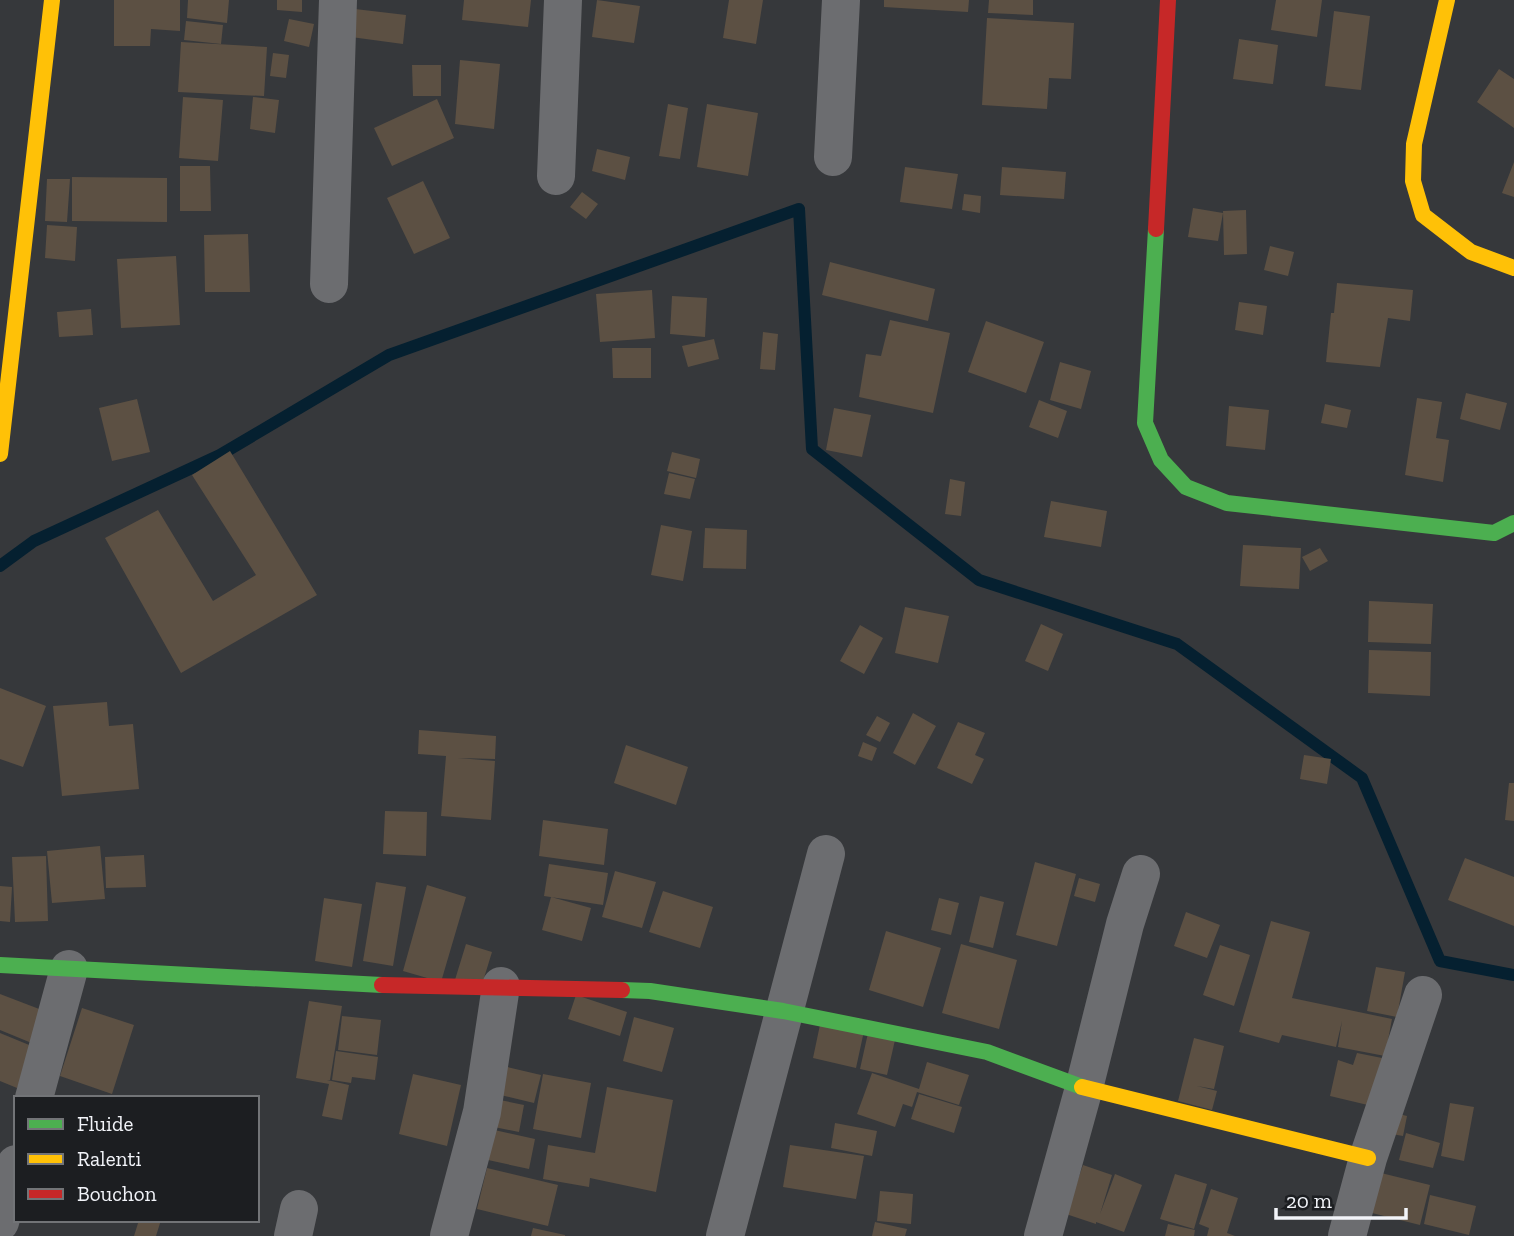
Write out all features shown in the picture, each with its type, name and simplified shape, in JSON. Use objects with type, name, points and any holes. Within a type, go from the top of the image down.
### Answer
[{"type":"street","points":[[0,453],[52,0]]},
{"type":"street","points":[[329,284],[338,0]]},
{"type":"street","points":[[556,176],[563,0]]},
{"type":"street","points":[[832,157],[841,0]]},
{"type":"street","points":[[1168,0],[1145,423],[1161,460],[1186,487],[1227,503],[1494,533],[1514,523]]},
{"type":"street","points":[[1447,0],[1414,145],[1413,181],[1423,215],[1471,252],[1514,268]]},
{"type":"street","points":[[725,1236],[826,854]]},
{"type":"street","points":[[1043,1236],[1125,924],[1141,874]]},
{"type":"street","points":[[0,965],[345,984],[650,992],[783,1011],[987,1052],[1084,1088],[1368,1158]]},
{"type":"street","points":[[35,1096],[69,969]]},
{"type":"street","points":[[449,1236],[482,1112],[501,986]]},
{"type":"street","points":[[1347,1236],[1368,1158],[1423,995]]},
{"type":"street","points":[[0,1222],[14,1171]]},
{"type":"building","points":[[114,0],[180,0],[180,31],[151,29],[150,46],[114,46]]},
{"type":"building","points":[[188,0],[229,0],[227,23],[187,18]]},
{"type":"building","points":[[277,0],[302,0],[302,12],[277,10]]},
{"type":"building","points":[[464,0],[531,0],[528,27],[462,20]]},
{"type":"building","points":[[597,0],[640,6],[634,43],[592,37]]},
{"type":"building","points":[[729,0],[763,0],[756,44],[723,38]]},
{"type":"building","points":[[884,0],[969,0],[968,12],[884,7]]},
{"type":"building","points":[[989,0],[1033,0],[1033,15],[988,13]]},
{"type":"building","points":[[1276,0],[1322,0],[1317,37],[1271,30]]},
{"type":"building","points":[[355,9],[406,15],[403,44],[351,37]]},
{"type":"building","points":[[1334,11],[1370,16],[1361,90],[1325,86]]},
{"type":"building","points":[[987,18],[1074,23],[1071,79],[1049,78],[1047,109],[982,105]]},
{"type":"building","points":[[289,19],[314,24],[309,47],[284,41]]},
{"type":"building","points":[[186,21],[223,25],[221,44],[184,40]]},
{"type":"building","points":[[1239,39],[1278,45],[1273,84],[1233,79]]},
{"type":"building","points":[[181,42],[267,47],[264,96],[178,92]]},
{"type":"building","points":[[273,53],[289,55],[286,78],[270,76]]},
{"type":"building","points":[[460,60],[500,64],[494,129],[455,124]]},
{"type":"building","points":[[412,65],[441,65],[441,96],[413,96]]},
{"type":"building","points":[[1499,69],[1514,79],[1514,128],[1477,102]]},
{"type":"building","points":[[183,97],[223,100],[218,161],[179,158]]},
{"type":"building","points":[[253,97],[279,100],[275,133],[250,129]]},
{"type":"building","points":[[437,99],[454,138],[392,166],[374,128]]},
{"type":"building","points":[[668,104],[688,108],[680,159],[659,156]]},
{"type":"building","points":[[707,104],[758,113],[748,176],[697,167]]},
{"type":"building","points":[[597,149],[630,157],[625,180],[592,171]]},
{"type":"building","points":[[1514,162],[1514,197],[1502,193]]},
{"type":"building","points":[[180,166],[210,166],[211,211],[180,211]]},
{"type":"building","points":[[905,167],[958,174],[952,209],[900,202]]},
{"type":"building","points":[[1002,167],[1066,172],[1064,199],[1000,195]]},
{"type":"building","points":[[72,177],[167,178],[167,222],[72,221]]},
{"type":"building","points":[[47,179],[70,179],[67,222],[45,221]]},
{"type":"building","points":[[423,181],[450,238],[414,254],[387,198]]},
{"type":"building","points":[[582,192],[598,204],[586,219],[570,207]]},
{"type":"building","points":[[964,194],[981,196],[980,213],[962,210]]},
{"type":"building","points":[[1193,208],[1223,213],[1218,241],[1188,237]]},
{"type":"building","points":[[1246,210],[1247,254],[1224,255],[1223,211]]},
{"type":"building","points":[[47,225],[77,227],[75,261],[45,258]]},
{"type":"building","points":[[248,234],[250,292],[205,292],[204,235]]},
{"type":"building","points":[[1270,246],[1294,252],[1288,276],[1264,270]]},
{"type":"building","points":[[176,256],[180,325],[121,328],[117,259]]},
{"type":"building","points":[[830,262],[935,289],[928,321],[822,295]]},
{"type":"building","points":[[1337,283],[1413,290],[1410,321],[1388,318],[1380,367],[1326,362]]},
{"type":"building","points":[[652,290],[655,338],[600,342],[596,294]]},
{"type":"building","points":[[672,296],[707,298],[705,337],[670,334]]},
{"type":"building","points":[[1239,302],[1267,306],[1263,335],[1235,330]]},
{"type":"building","points":[[91,309],[93,335],[59,337],[57,312]]},
{"type":"building","points":[[890,320],[950,333],[933,413],[859,397],[866,354],[881,356]]},
{"type":"building","points":[[986,321],[1044,342],[1026,393],[968,372]]},
{"type":"building","points":[[763,332],[778,334],[775,370],[760,369]]},
{"type":"building","points":[[714,339],[719,359],[688,367],[682,346]]},
{"type":"building","points":[[612,348],[651,348],[651,378],[613,378]]},
{"type":"building","points":[[1060,362],[1091,371],[1081,409],[1050,400]]},
{"type":"building","points":[[1466,393],[1507,403],[1500,430],[1460,419]]},
{"type":"building","points":[[1417,398],[1442,402],[1436,438],[1449,440],[1443,482],[1405,475]]},
{"type":"building","points":[[137,399],[150,452],[112,461],[99,408]]},
{"type":"building","points":[[1039,400],[1067,411],[1058,438],[1029,427]]},
{"type":"building","points":[[1325,404],[1351,410],[1347,428],[1321,423]]},
{"type":"building","points":[[1229,406],[1269,410],[1265,450],[1226,446]]},
{"type":"building","points":[[834,408],[871,415],[862,457],[826,450]]},
{"type":"building","points":[[230,451],[317,595],[181,673],[105,538],[158,510],[213,601],[256,575],[192,475]]},
{"type":"building","points":[[672,452],[700,459],[696,478],[667,471]]},
{"type":"building","points":[[669,473],[695,479],[690,499],[664,494]]},
{"type":"building","points":[[950,479],[965,482],[961,516],[945,514]]},
{"type":"building","points":[[1051,501],[1107,511],[1101,547],[1044,537]]},
{"type":"building","points":[[661,525],[692,531],[683,581],[651,575]]},
{"type":"building","points":[[705,528],[747,530],[746,569],[703,568]]},
{"type":"building","points":[[1243,545],[1301,548],[1299,589],[1240,586]]},
{"type":"building","points":[[1320,548],[1328,561],[1310,571],[1302,557]]},
{"type":"building","points":[[1369,601],[1433,604],[1431,644],[1368,642]]},
{"type":"building","points":[[905,607],[949,616],[938,663],[895,653]]},
{"type":"building","points":[[1041,624],[1063,634],[1048,671],[1025,661]]},
{"type":"building","points":[[860,625],[883,638],[864,674],[840,661]]},
{"type":"building","points":[[1369,650],[1431,652],[1430,696],[1368,693]]},
{"type":"building","points":[[0,688],[46,706],[23,767],[0,759]]},
{"type":"building","points":[[107,702],[109,726],[133,724],[139,789],[62,796],[53,706]]},
{"type":"building","points":[[913,713],[936,726],[915,765],[893,753]]},
{"type":"building","points":[[877,716],[890,723],[880,742],[866,735]]},
{"type":"building","points":[[958,722],[985,733],[975,755],[984,759],[972,784],[937,768]]},
{"type":"building","points":[[419,730],[496,736],[495,759],[458,758],[495,761],[491,820],[441,816],[446,756],[418,754]]},
{"type":"building","points":[[863,742],[877,748],[872,761],[858,756]]},
{"type":"building","points":[[626,745],[688,767],[676,805],[614,783]]},
{"type":"building","points":[[1304,755],[1331,759],[1327,784],[1300,779]]},
{"type":"building","points":[[1509,783],[1514,783],[1514,821],[1505,820]]},
{"type":"building","points":[[385,811],[427,812],[426,856],[383,854]]},
{"type":"building","points":[[543,820],[608,829],[604,865],[539,856]]},
{"type":"building","points":[[100,846],[105,899],[52,903],[47,851]]},
{"type":"building","points":[[144,855],[146,887],[106,888],[105,857]]},
{"type":"building","points":[[46,856],[48,921],[15,922],[12,857]]},
{"type":"building","points":[[1465,858],[1514,877],[1514,926],[1448,900]]},
{"type":"building","points":[[1035,862],[1076,874],[1057,946],[1016,935]]},
{"type":"building","points":[[549,864],[608,873],[603,905],[544,896]]},
{"type":"building","points":[[615,871],[656,882],[642,928],[602,917]]},
{"type":"building","points":[[1079,878],[1100,884],[1095,902],[1074,896]]},
{"type":"building","points":[[376,882],[406,887],[393,966],[363,961]]},
{"type":"building","points":[[427,885],[466,897],[441,982],[403,971]]},
{"type":"building","points":[[0,886],[12,887],[10,922],[0,921]]},
{"type":"building","points":[[663,891],[713,907],[700,948],[649,932]]},
{"type":"building","points":[[980,896],[1004,902],[993,948],[969,942]]},
{"type":"building","points":[[551,897],[591,908],[582,941],[542,930]]},
{"type":"building","points":[[324,898],[362,904],[352,967],[315,961]]},
{"type":"building","points":[[939,898],[959,903],[951,935],[931,930]]},
{"type":"building","points":[[1186,912],[1220,925],[1207,958],[1174,946]]},
{"type":"building","points":[[1271,921],[1310,932],[1292,998],[1392,1019],[1385,1056],[1338,1047],[1342,1021],[1336,1047],[1282,1035],[1279,1043],[1239,1032]]},
{"type":"building","points":[[886,931],[941,948],[923,1007],[869,990]]},
{"type":"building","points":[[466,944],[492,952],[480,991],[454,983]]},
{"type":"building","points":[[961,944],[1017,960],[999,1029],[942,1013]]},
{"type":"building","points":[[1220,945],[1250,955],[1234,1006],[1203,995]]},
{"type":"building","points":[[1376,967],[1405,972],[1397,1017],[1367,1011]]},
{"type":"building","points":[[0,994],[47,1012],[34,1044],[0,1030]]},
{"type":"building","points":[[576,995],[627,1012],[620,1036],[568,1019]]},
{"type":"building","points":[[309,1001],[342,1006],[330,1080],[327,1080],[349,1085],[342,1120],[322,1116],[329,1084],[296,1078]]},
{"type":"building","points":[[82,1008],[134,1025],[112,1094],[60,1076]]},
{"type":"building","points":[[342,1016],[381,1020],[377,1055],[338,1050]]},
{"type":"building","points":[[634,1017],[674,1028],[662,1072],[623,1061]]},
{"type":"building","points":[[821,1020],[864,1031],[856,1068],[813,1058]]},
{"type":"building","points":[[0,1033],[34,1047],[17,1088],[0,1081]]},
{"type":"building","points":[[868,1033],[895,1040],[887,1075],[860,1069]]},
{"type":"building","points":[[1194,1038],[1224,1046],[1214,1089],[1197,1086],[1217,1091],[1212,1110],[1178,1101]]},
{"type":"building","points":[[336,1051],[378,1057],[375,1080],[352,1077],[351,1083],[332,1080]]},
{"type":"building","points":[[1357,1053],[1382,1058],[1372,1106],[1330,1096],[1338,1060],[1353,1065]]},
{"type":"building","points":[[927,1062],[969,1075],[959,1105],[917,1092],[912,1107],[903,1104],[895,1127],[857,1114],[872,1073],[919,1089]]},
{"type":"building","points":[[499,1065],[541,1075],[534,1103],[492,1093]]},
{"type":"building","points":[[413,1074],[461,1085],[447,1146],[399,1134]]},
{"type":"building","points":[[543,1074],[591,1083],[581,1138],[533,1129]]},
{"type":"building","points":[[607,1087],[673,1100],[656,1192],[590,1178],[589,1187],[543,1179],[548,1145],[595,1153]]},
{"type":"building","points":[[919,1094],[962,1107],[954,1133],[911,1119]]},
{"type":"building","points":[[495,1099],[524,1105],[519,1132],[489,1126]]},
{"type":"building","points":[[1450,1103],[1474,1107],[1464,1161],[1441,1156]]},
{"type":"building","points":[[1391,1112],[1407,1116],[1403,1136],[1386,1133]]},
{"type":"building","points":[[835,1123],[877,1131],[872,1156],[831,1148]]},
{"type":"building","points":[[472,1125],[535,1139],[529,1169],[465,1155]]},
{"type":"building","points":[[1406,1133],[1440,1143],[1433,1168],[1399,1160]]},
{"type":"building","points":[[790,1145],[864,1156],[856,1199],[783,1187]]},
{"type":"building","points":[[1083,1165],[1112,1175],[1100,1214],[1115,1174],[1142,1185],[1124,1232],[1066,1214]]},
{"type":"building","points":[[487,1168],[558,1185],[548,1226],[477,1209]]},
{"type":"building","points":[[1381,1173],[1430,1185],[1420,1225],[1372,1213]]},
{"type":"building","points":[[1175,1174],[1207,1184],[1194,1229],[1160,1219]]},
{"type":"building","points":[[1211,1189],[1238,1198],[1227,1233],[1235,1236],[1207,1236],[1209,1228],[1199,1224]]},
{"type":"building","points":[[880,1191],[913,1194],[911,1224],[877,1221]]},
{"type":"building","points":[[1430,1195],[1476,1206],[1469,1235],[1424,1224]]},
{"type":"building","points":[[138,1222],[160,1222],[156,1236],[134,1236]]},
{"type":"building","points":[[875,1222],[907,1229],[905,1236],[872,1236]]},
{"type":"building","points":[[1168,1224],[1195,1230],[1194,1236],[1165,1236]]},
{"type":"building","points":[[533,1228],[565,1235],[565,1236],[531,1236]]},
{"type":"waterway","points":[[0,566],[34,541],[220,455],[389,355],[799,209],[812,449],[979,580],[1177,644],[1362,778],[1440,961],[1514,975]]},
{"type":"traffic: fast","points":[[1156,229],[1145,423],[1161,460],[1186,487],[1227,503],[1494,533],[1514,523]]},
{"type":"traffic: fast","points":[[0,965],[382,985]]},
{"type":"traffic: fast","points":[[622,990],[650,991],[783,1011],[987,1052],[1082,1087]]},
{"type":"traffic: slow","points":[[0,454],[52,0]]},
{"type":"traffic: slow","points":[[1447,0],[1414,144],[1413,181],[1423,215],[1471,252],[1514,268]]},
{"type":"traffic: slow","points":[[1082,1087],[1368,1158]]},
{"type":"traffic: jam","points":[[1156,229],[1168,0]]},
{"type":"traffic: jam","points":[[382,985],[622,990]]}]
